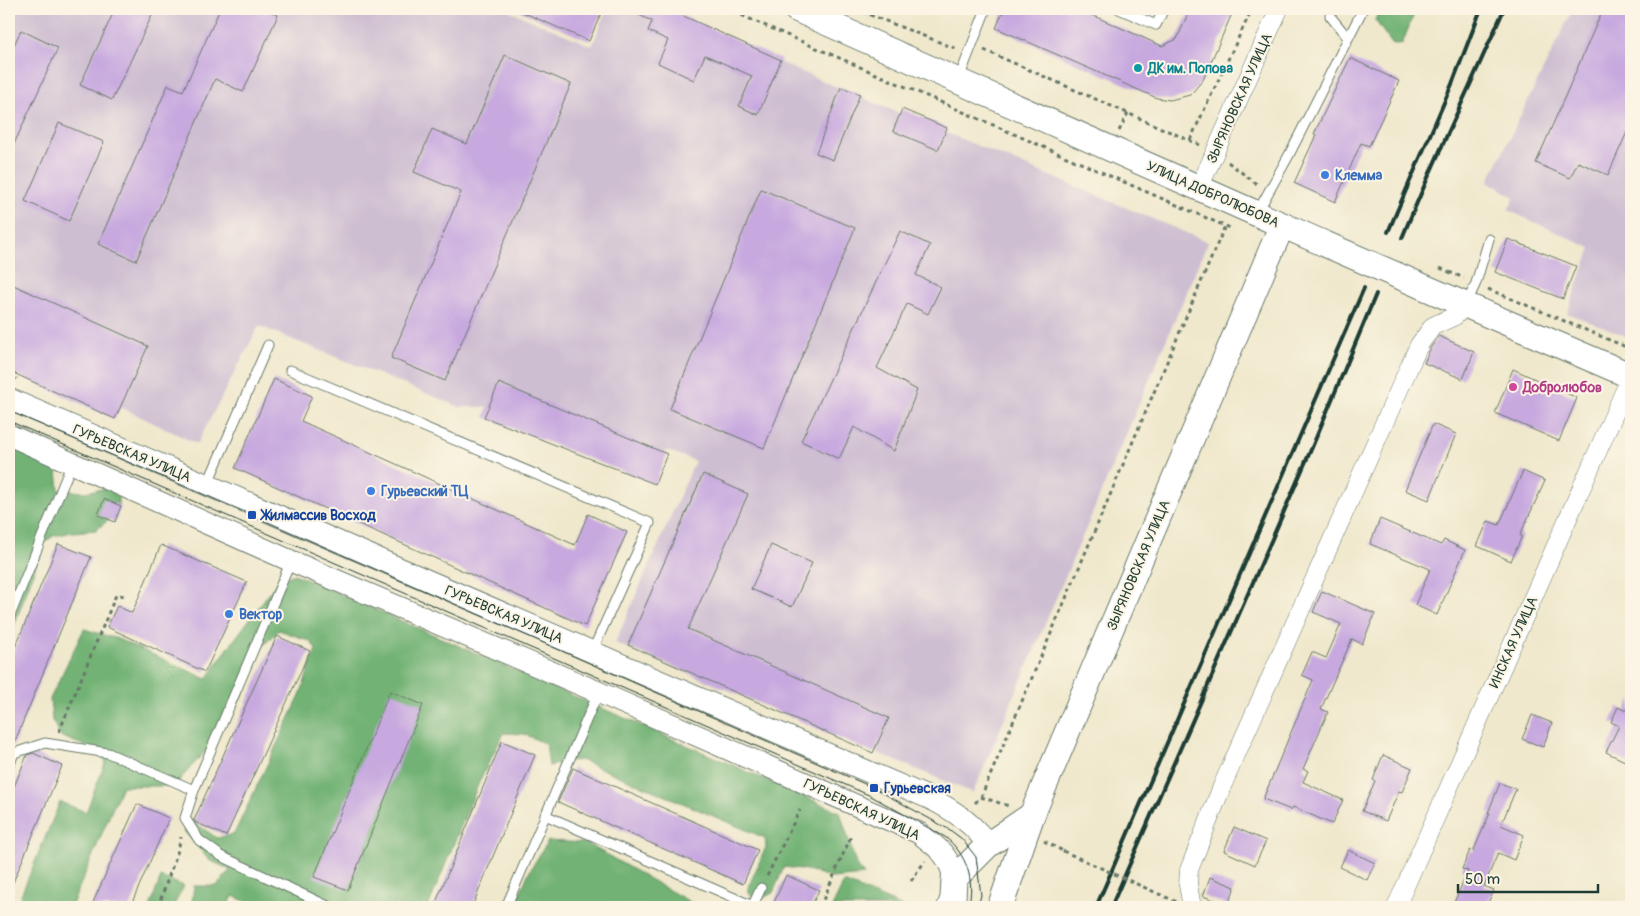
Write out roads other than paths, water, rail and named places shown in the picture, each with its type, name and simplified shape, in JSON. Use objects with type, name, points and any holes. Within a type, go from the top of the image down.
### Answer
[{"type":"main road","name":"УЛИЦА ДОБРОЛЮБОВА","points":[[796,9],[1325,244],[1444,283],[1471,294],[1631,376]]},
{"type":"main road","name":"ЗЫРЯНОВСКАЯ УЛИЦА","points":[[1000,907],[1032,815],[1282,225]]},
{"type":"main road","points":[[950,907],[953,898],[954,878],[988,846],[1032,815]]},
{"type":"main road","points":[[988,846],[994,872],[995,907]]},
{"type":"street","name":"ЗЫРЯНОВСКАЯ УЛИЦА","points":[[1198,188],[1279,9]]},
{"type":"street","points":[[1190,907],[1189,870],[1223,784],[1419,345],[1434,326],[1455,316],[1471,294]]},
{"type":"street","name":"ИНСКАЯ УЛИЦА","points":[[1396,907],[1631,376]]},
{"type":"street","name":"ГУРЬЕВСКАЯ УЛИЦА","points":[[9,399],[929,798],[962,818],[981,835],[988,846]]},
{"type":"street","name":"ГУРЬЕВСКАЯ УЛИЦА","points":[[9,435],[291,561],[598,692],[919,833],[944,854],[951,865],[954,878]]},
{"type":"lane","points":[[958,81],[986,9]]},
{"type":"lane","points":[[1119,9],[1156,25],[1164,9]]},
{"type":"lane","points":[[1331,9],[1330,16],[1348,38]]},
{"type":"lane","points":[[1255,212],[1289,155],[1363,9]]},
{"type":"lane","points":[[1471,294],[1489,240]]},
{"type":"lane","points":[[207,485],[268,345]]},
{"type":"lane","points":[[290,370],[650,523],[592,652]]},
{"type":"lane","points":[[9,618],[72,463]]},
{"type":"lane","points":[[291,561],[194,790],[186,818],[199,840],[221,856],[330,907]]},
{"type":"lane","points":[[506,907],[598,692]]},
{"type":"lane","points":[[9,766],[12,752],[44,743],[54,744],[108,753],[194,790]]},
{"type":"lane","points":[[545,816],[753,906],[761,888]]},
{"type":"tram line","points":[[9,411],[252,515],[874,788],[950,830],[962,839],[976,857],[981,895],[978,907]]},
{"type":"tram line","points":[[9,421],[871,796],[945,837],[959,851],[964,859],[970,878],[971,887],[968,907]]},
{"type":"railway","points":[[1388,232],[1452,84],[1481,9]]},
{"type":"railway","points":[[1402,238],[1504,9]]},
{"type":"railway","points":[[1096,907],[1364,288]]},
{"type":"railway","points":[[1111,907],[1313,445],[1376,294]]},
{"type":"place","name":"ДК им. Попова","points":[[1138,68]]},
{"type":"place","name":"Клемма","points":[[1325,175]]},
{"type":"place","name":"Добролюбов","points":[[1513,387]]},
{"type":"place","name":"Гурьевский ТЦ","points":[[371,491]]},
{"type":"place","name":"Жилмассив Восход","points":[[252,515]]},
{"type":"place","name":"Вектор","points":[[229,614]]},
{"type":"place","name":"Гурьевская","points":[[874,788]]}]
